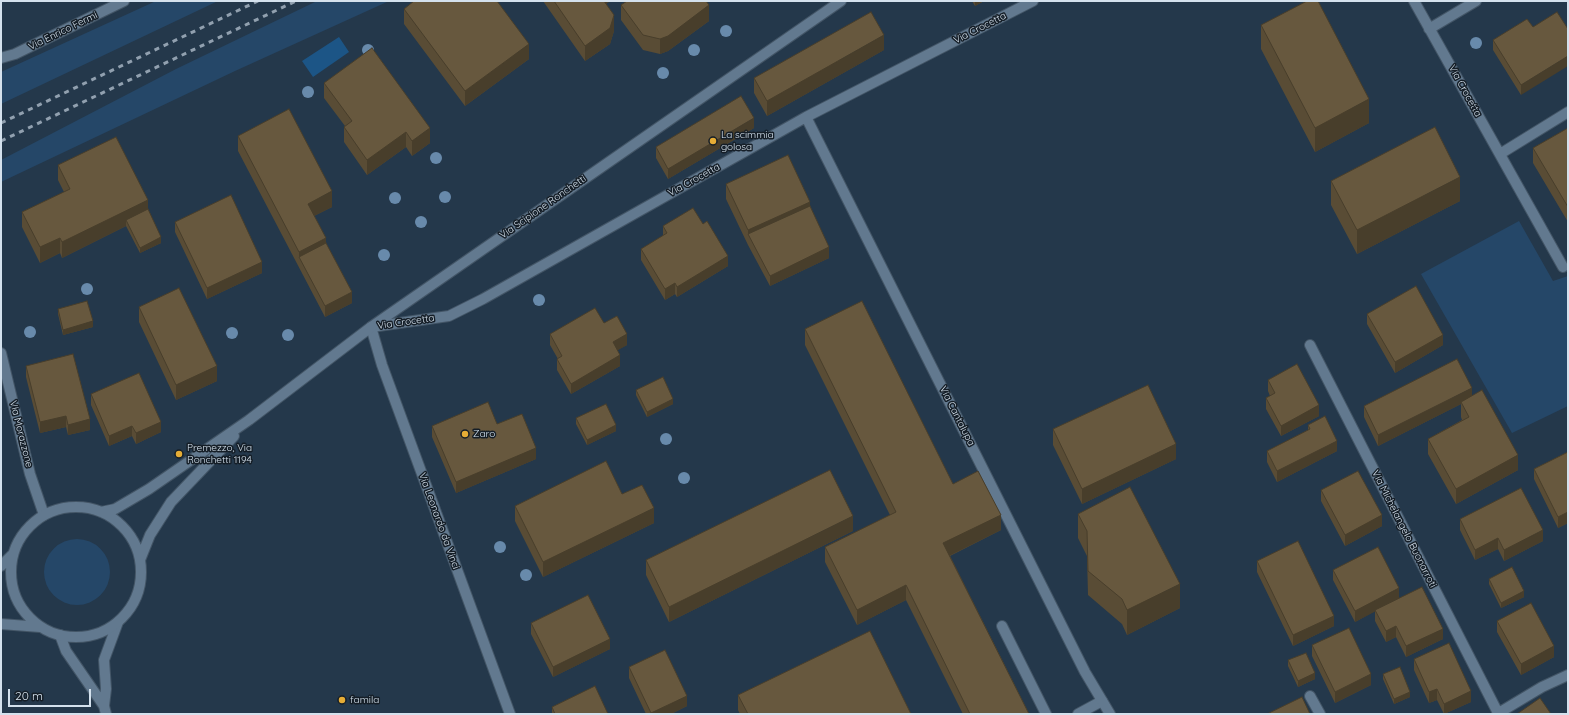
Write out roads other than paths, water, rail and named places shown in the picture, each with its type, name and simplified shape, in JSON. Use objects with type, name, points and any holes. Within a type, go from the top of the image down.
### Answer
[{"type":"street","name":"Via Enrico Fermi","points":[[1,58],[15,54],[124,1]]},
{"type":"street","name":"Via Scipione Ronchetti","points":[[101,512],[115,509],[149,489],[249,420],[371,327],[841,1]]},
{"type":"street","name":"Via Crocetta","points":[[371,327],[449,316],[483,299],[806,117],[1032,1]]},
{"type":"street","name":"Via Crocetta","points":[[1414,1],[1563,267]]},
{"type":"street","points":[[1429,28],[1476,1]]},
{"type":"street","points":[[1500,154],[1568,112]]},
{"type":"street","name":"Via Cantalupa","points":[[806,117],[1085,672],[1110,714]]},
{"type":"street","name":"Via Leonardo da Vinci","points":[[371,327],[382,365],[510,714]]},
{"type":"street","name":"Via Michelangelo Buonarroti","points":[[1310,345],[1497,714]]},
{"type":"street","name":"Via Morazzone","points":[[1,353],[30,474],[44,514]]},
{"type":"street","name":"Via Scipione Ronchetti","points":[[140,560],[150,535],[171,502],[249,420]]},
{"type":"street","points":[[40,627],[25,613],[15,596],[11,579],[12,555],[16,544],[26,530],[44,514],[60,508],[84,507],[112,517],[125,529],[136,547],[140,560],[141,574],[138,594],[131,606],[118,622],[104,660],[106,689],[105,710]]},
{"type":"street","points":[[1,566],[12,555]]},
{"type":"street","points":[[1,624],[40,627],[60,635],[80,637],[94,635],[118,622]]},
{"type":"street","points":[[1002,626],[1046,714]]},
{"type":"street","points":[[60,635],[66,651],[105,710]]},
{"type":"street","points":[[1497,714],[1568,675]]},
{"type":"street","points":[[1310,696],[1320,714]]},
{"type":"street","points":[[1078,714],[1102,701]]},
{"type":"railway","points":[[1,123],[258,1]]},
{"type":"railway","points":[[1,141],[296,1]]},
{"type":"place","name":"La scimmia golosa","points":[[713,141]]},
{"type":"place","name":"Zaro","points":[[465,434]]},
{"type":"place","name":"Premezzo, Via Ronchetti 1194","points":[[179,454]]},
{"type":"place","name":"famila","points":[[342,700]]}]
